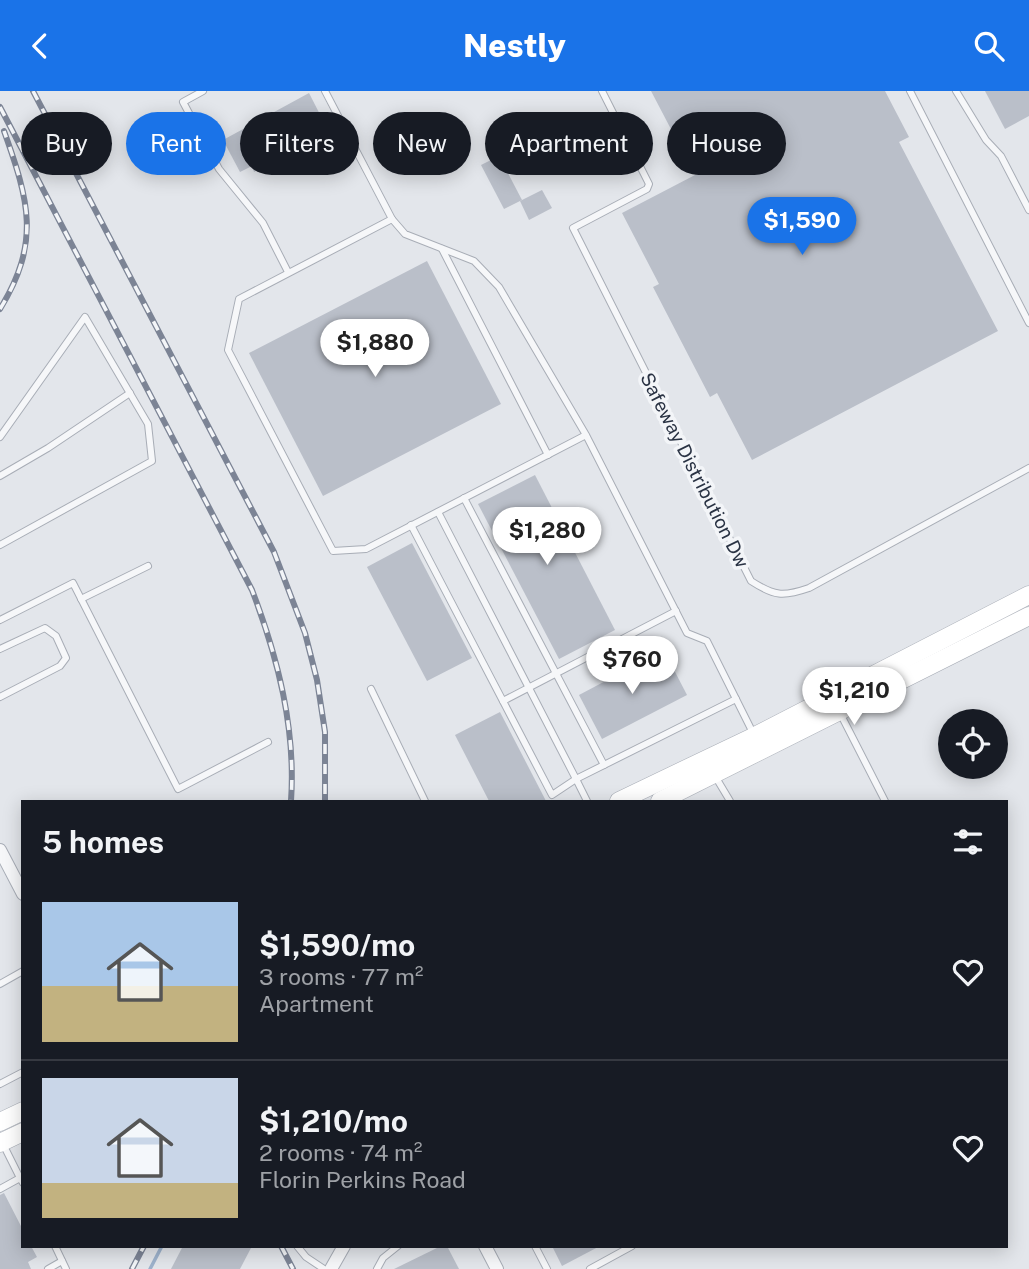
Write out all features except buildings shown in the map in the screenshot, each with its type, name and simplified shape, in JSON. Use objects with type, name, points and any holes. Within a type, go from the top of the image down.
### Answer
[{"type":"main road","points":[[662,800],[715,776],[759,743],[1029,595]]},
{"type":"main road","points":[[621,800],[840,713],[1029,616]]},
{"type":"main road","points":[[0,1122],[21,1112]]},
{"type":"main road","points":[[1,1143],[21,1133]]},
{"type":"street","points":[[0,850],[21,890]]},
{"type":"street","points":[[332,1269],[343,1248]]},
{"type":"street","points":[[486,1248],[497,1269]]},
{"type":"lane","points":[[203,91],[183,101],[219,169],[263,223],[288,272]]},
{"type":"lane","points":[[325,91],[392,219],[405,234],[467,257],[491,277],[586,435],[687,633],[707,641],[759,743]]},
{"type":"lane","name":"Safeway Distribution Dw","points":[[602,91],[649,184],[647,189],[573,228],[751,581],[768,593],[789,595],[809,588],[1029,468]]},
{"type":"lane","points":[[909,91],[1029,323]]},
{"type":"lane","points":[[956,91],[986,140],[1001,156],[1029,210]]},
{"type":"lane","points":[[392,219],[239,299],[228,350],[333,551],[366,549],[586,435]]},
{"type":"lane","points":[[442,249],[548,455]]},
{"type":"lane","points":[[0,437],[85,317],[148,424],[152,461],[0,545]]},
{"type":"lane","points":[[0,476],[48,449],[130,393]]},
{"type":"lane","points":[[464,498],[604,765]]},
{"type":"lane","points":[[438,512],[586,800]]},
{"type":"lane","points":[[411,526],[552,795],[576,779],[736,699]]},
{"type":"lane","points":[[81,599],[148,566]]},
{"type":"lane","points":[[0,620],[73,583],[178,789],[268,742]]},
{"type":"lane","points":[[503,701],[676,611]]},
{"type":"lane","points":[[0,649],[45,628],[56,635],[66,656],[60,666],[0,697]]},
{"type":"lane","points":[[370,689],[425,800]]},
{"type":"lane","points":[[840,713],[885,800]]},
{"type":"lane","points":[[715,776],[729,800]]},
{"type":"lane","points":[[0,983],[21,972]]},
{"type":"lane","points":[[0,1084],[21,1073]]},
{"type":"lane","points":[[1,1143],[21,1177]]},
{"type":"lane","points":[[0,1189],[21,1179]]},
{"type":"lane","points":[[56,1248],[66,1269]]},
{"type":"lane","points":[[299,1248],[306,1257],[324,1269]]},
{"type":"lane","points":[[377,1269],[383,1258],[396,1248]]},
{"type":"lane","points":[[537,1248],[547,1269]]},
{"type":"lane","points":[[590,1269],[628,1248]]},
{"type":"lane","points":[[48,1269],[62,1261]]},
{"type":"waterway","points":[[150,1269],[161,1248]]},
{"type":"railway","points":[[33,91],[274,552],[305,633],[317,680],[325,732],[325,800]]},
{"type":"railway","points":[[0,107],[252,590],[270,642],[283,694],[291,747],[291,800]]},
{"type":"railway","points":[[0,309],[21,263],[27,221],[20,179],[4,131]]},
{"type":"railway","points":[[132,1269],[143,1248]]},
{"type":"railway","points":[[282,1248],[293,1269]]}]
